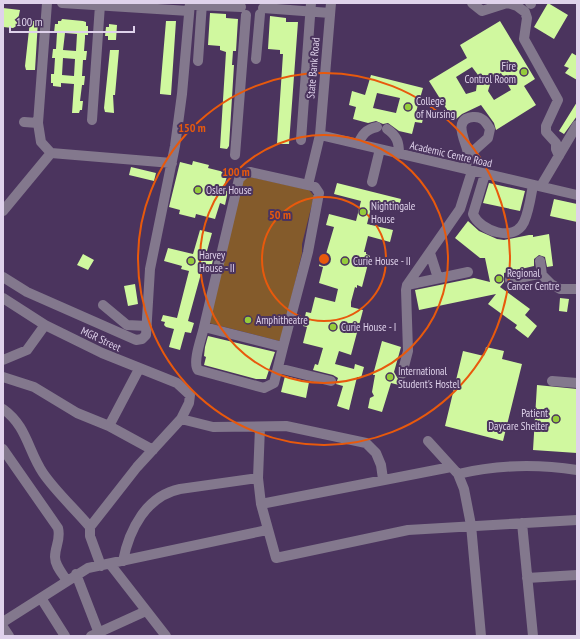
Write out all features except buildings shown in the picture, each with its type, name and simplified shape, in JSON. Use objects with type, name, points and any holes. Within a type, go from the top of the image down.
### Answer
[{"type":"street","points":[[47,3],[38,123],[41,142],[51,152],[172,163]]},
{"type":"street","points":[[62,3],[189,6],[202,4],[243,9],[255,17],[262,8]]},
{"type":"street","points":[[472,3],[482,11],[508,3],[517,6],[525,12],[527,18],[524,39],[558,100],[546,126],[546,132],[556,143],[556,149],[559,156]]},
{"type":"street","points":[[198,61],[202,4]]},
{"type":"street","points":[[92,120],[100,5]]},
{"type":"street","points":[[3,277],[27,292],[136,340],[142,339],[146,335],[150,269],[172,163],[182,94],[189,6]]},
{"type":"street","points":[[301,140],[311,7]]},
{"type":"street","points":[[262,8],[330,8]]},
{"type":"street","points":[[256,59],[262,8]]},
{"type":"street","name":"State Bank Road","points":[[308,186],[320,135],[330,8]]},
{"type":"street","points":[[235,155],[243,9]]},
{"type":"street","points":[[24,122],[38,123]]},
{"type":"street","points":[[485,174],[473,214],[476,219],[490,230],[504,234],[517,230],[524,222],[537,186],[559,156],[577,125]]},
{"type":"street","points":[[358,144],[362,135],[370,128],[382,128],[396,135],[399,144],[399,154]]},
{"type":"street","name":"Academic Centre Road","points":[[320,135],[577,195]]},
{"type":"street","points":[[372,182],[380,149]]},
{"type":"street","points":[[3,211],[51,152]]},
{"type":"street","points":[[402,374],[408,351],[406,290],[460,209],[469,170],[469,155]]},
{"type":"street","points":[[250,172],[308,186],[317,190],[320,196],[308,252],[274,383],[264,388],[201,372],[195,364],[240,178],[244,174],[250,172]]},
{"type":"street","points":[[430,253],[438,278]]},
{"type":"street","points":[[540,261],[542,275],[551,284],[560,289],[577,289]]},
{"type":"street","points":[[408,285],[468,272]]},
{"type":"street","points":[[510,280],[538,274],[542,275]]},
{"type":"street","name":"MGR Street","points":[[3,298],[45,325],[102,353],[178,384],[190,395],[189,403],[181,419]]},
{"type":"street","points":[[103,305],[127,325],[147,326]]},
{"type":"street","points":[[3,360],[27,350],[45,325]]},
{"type":"street","points":[[204,327],[283,347]]},
{"type":"street","points":[[278,368],[331,381]]},
{"type":"street","points":[[109,426],[139,369]]},
{"type":"street","points":[[3,377],[34,388],[77,413],[109,426],[153,450]]},
{"type":"street","points":[[552,381],[577,383]]},
{"type":"street","points":[[3,409],[13,417],[26,436],[36,462],[45,476],[90,527]]},
{"type":"street","points":[[166,636],[105,565],[90,536],[90,527],[153,450],[181,419],[204,426],[286,426],[366,443],[376,454],[381,464],[383,479]]},
{"type":"street","points":[[260,427],[258,478],[260,504],[276,558],[408,530],[577,520]]},
{"type":"street","points":[[428,441],[454,471],[464,490],[470,526],[481,636]]},
{"type":"street","points":[[3,449],[58,528],[60,538],[55,557],[57,565],[67,581]]},
{"type":"street","points":[[260,504],[383,479],[454,471],[552,466],[577,470]]},
{"type":"street","points":[[123,561],[126,543],[134,525],[150,505],[169,491],[258,478]]},
{"type":"street","points":[[522,523],[533,636]]},
{"type":"street","points":[[3,622],[76,574],[88,568],[267,530]]},
{"type":"street","points":[[76,574],[96,635],[146,611]]},
{"type":"street","points":[[527,578],[577,575]]},
{"type":"street","points":[[41,598],[65,636]]},
{"type":"street","points":[[3,626],[9,636]]},
{"type":"shaded area","points":[[246,176],[309,190],[314,196],[282,338],[279,341],[209,323],[241,182]]},
{"type":"place","name":"Fire Control Room","points":[[524,72]]},
{"type":"place","name":"College of Nursing","points":[[408,107]]},
{"type":"place","name":"Osler House","points":[[198,190]]},
{"type":"place","name":"Nightingale House","points":[[363,212]]},
{"type":"place","name":"Harvey House - II","points":[[191,261]]},
{"type":"place","name":"Curie House - II","points":[[345,261]]},
{"type":"place","name":"Regional Cancer Centre","points":[[499,279]]},
{"type":"place","name":"Amphitheatre","points":[[248,320]]},
{"type":"place","name":"Curie House - I","points":[[333,327]]},
{"type":"place","name":"International Student's Hostel","points":[[390,377]]},
{"type":"place","name":"Patient Daycare Shelter","points":[[556,419]]}]
